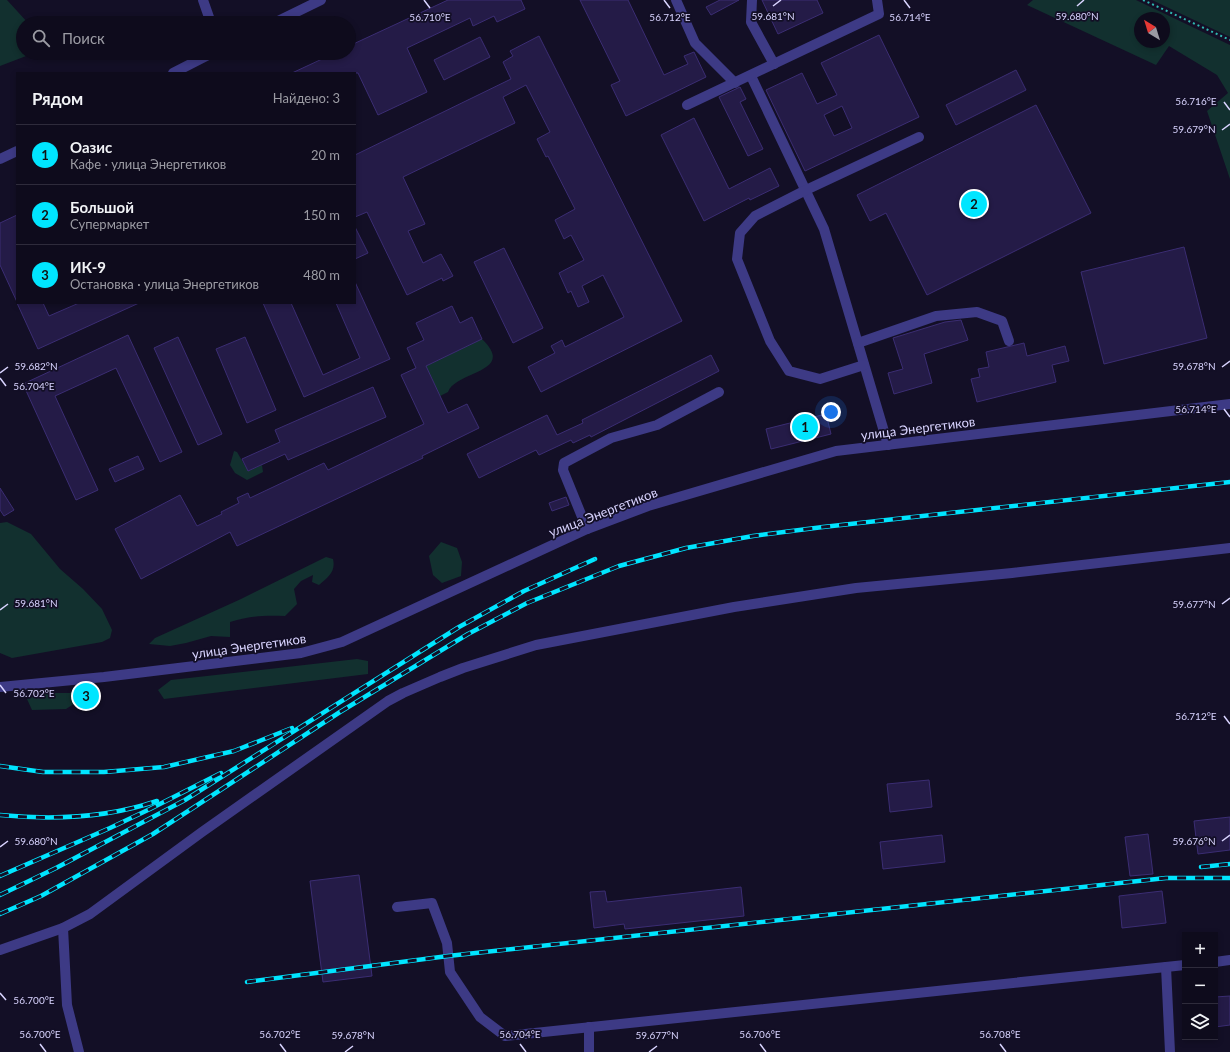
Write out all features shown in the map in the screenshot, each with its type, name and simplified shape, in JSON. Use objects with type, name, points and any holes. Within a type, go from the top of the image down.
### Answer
[{"type":"street","points":[[204,0],[209,16]]},
{"type":"street","points":[[289,16],[322,0]]},
{"type":"street","points":[[676,0],[695,43],[735,83]]},
{"type":"street","points":[[752,0],[752,22],[774,64]]},
{"type":"street","points":[[687,105],[879,14],[877,0]]},
{"type":"street","points":[[174,72],[198,60]]},
{"type":"street","points":[[750,76],[824,229],[888,445]]},
{"type":"street","points":[[864,365],[820,379],[789,372],[770,341],[737,259],[740,233],[756,216],[806,190],[919,137]]},
{"type":"street","points":[[0,160],[16,152]]},
{"type":"street","points":[[858,343],[936,316],[977,312],[1002,320],[1009,341]]},
{"type":"street","points":[[587,529],[563,470],[564,463],[611,438],[657,425],[719,392]]},
{"type":"street","name":"улица Энергетиков","points":[[0,687],[104,677],[301,654],[342,642],[587,529],[648,506],[836,451],[1230,404]]},
{"type":"street","points":[[0,950],[63,928],[90,914],[202,832],[388,701],[403,693],[463,668],[536,645],[741,606],[856,588],[1012,573],[1230,548]]},
{"type":"street","points":[[397,907],[432,903],[447,943],[450,972],[480,1017],[505,1036],[1182,965]]},
{"type":"street","points":[[63,928],[67,1005],[79,1052]]},
{"type":"street","points":[[1218,962],[1230,960]]},
{"type":"street","points":[[1166,967],[1170,1052]]},
{"type":"street","points":[[589,1028],[589,1052]]},
{"type":"path","points":[[1143,0],[1230,40]]},
{"type":"green space","points":[[0,0],[7,0],[22,16],[16,16],[16,60],[0,66]]},
{"type":"green space","points":[[1033,0],[1136,0],[1161,12],[1134,12],[1134,48],[1168,48],[1156,65],[1027,5]]},
{"type":"green space","points":[[1152,0],[1230,0],[1230,37],[1154,1]]},
{"type":"green space","points":[[1170,16],[1230,45],[1230,179],[1207,111],[1228,93],[1217,75],[1170,47]]},
{"type":"green space","points":[[482,339],[491,350],[493,359],[489,365],[482,370],[462,379],[453,385],[448,392],[440,396],[426,366]]},
{"type":"green space","points":[[234,451],[237,452],[248,471],[262,465],[263,472],[247,480],[235,473],[230,465]]},
{"type":"green space","points":[[7,522],[31,534],[60,569],[83,589],[102,609],[112,630],[110,638],[102,642],[12,658],[0,653],[0,523]]},
{"type":"green space","points":[[441,542],[457,548],[462,562],[461,576],[442,583],[433,575],[429,556]]},
{"type":"green space","points":[[326,557],[333,559],[334,564],[330,574],[319,585],[312,582],[313,575],[301,581],[294,589],[297,604],[285,616],[257,616],[230,622],[230,637],[211,636],[170,646],[149,644],[155,638],[241,599]]},
{"type":"green space","points":[[357,659],[368,661],[368,674],[164,699],[158,690],[171,680]]},
{"type":"green space","points":[[44,693],[75,693],[86,696],[66,709],[32,710],[27,699]]},
{"type":"building","points":[[448,0],[521,0],[525,9],[497,22],[494,16],[473,26],[470,18],[407,48],[427,92],[378,115],[358,73],[294,72],[320,60],[356,60],[356,43]]},
{"type":"building","points":[[580,0],[628,0],[664,75],[688,64],[684,56],[694,52],[706,77],[626,116],[611,85],[620,81]]},
{"type":"building","points":[[720,0],[739,0],[711,15],[706,7]]},
{"type":"building","points":[[762,0],[817,0],[823,13],[778,34]]},
{"type":"building","points":[[879,35],[919,117],[805,171],[766,90],[802,73],[817,104],[837,95],[821,63]],"holes":[[[842,106],[852,128],[834,136],[824,115]]]},
{"type":"building","points":[[539,36],[682,321],[541,392],[528,367],[555,353],[551,346],[562,340],[565,347],[624,317],[603,275],[582,286],[589,302],[578,307],[571,291],[568,293],[559,273],[584,260],[571,235],[564,239],[555,220],[575,209],[548,156],[546,157],[537,139],[550,132],[526,85],[503,97],[515,123],[403,177],[425,224],[408,231],[423,263],[441,254],[453,276],[443,281],[442,278],[407,295],[367,212],[356,217],[356,155],[511,79],[503,62],[513,56],[510,51]]},
{"type":"building","points":[[480,37],[490,57],[444,80],[434,60]]},
{"type":"building","points":[[1016,70],[1026,90],[956,125],[946,105]]},
{"type":"building","points":[[740,87],[746,99],[740,102],[763,149],[748,156],[719,97]]},
{"type":"building","points":[[1036,105],[1091,213],[927,295],[886,213],[870,221],[857,195]]},
{"type":"building","points":[[694,118],[729,189],[770,168],[779,186],[750,200],[749,198],[704,221],[661,135]]},
{"type":"building","points":[[16,215],[16,300],[0,265],[0,223]]},
{"type":"building","points":[[356,229],[368,253],[356,259]]},
{"type":"building","points":[[1184,247],[1207,338],[1104,364],[1081,272]]},
{"type":"building","points":[[504,248],[543,328],[513,343],[474,262]]},
{"type":"building","points":[[356,284],[390,359],[304,397],[263,304],[291,304],[323,375],[360,358],[336,304],[356,304]]},
{"type":"building","points":[[17,304],[43,304],[49,316],[77,304],[137,304],[38,349]]},
{"type":"building","points":[[452,306],[460,323],[472,317],[482,339],[426,366],[448,413],[467,404],[479,428],[422,456],[423,458],[237,546],[230,532],[141,579],[115,529],[180,495],[197,526],[222,514],[221,512],[239,503],[237,498],[248,493],[250,498],[324,463],[328,470],[424,424],[401,375],[416,368],[407,348],[424,340],[416,323]]},
{"type":"building","points":[[961,320],[968,340],[924,354],[932,383],[894,394],[888,373],[903,369],[893,338],[945,322]]},
{"type":"building","points":[[128,335],[182,452],[160,462],[116,368],[55,396],[98,490],[76,500],[23,384]]},
{"type":"building","points":[[178,337],[222,434],[198,445],[154,348]]},
{"type":"building","points":[[245,337],[276,410],[247,423],[216,349]]},
{"type":"building","points":[[1024,343],[1027,356],[1065,346],[1069,361],[1052,365],[1056,382],[977,402],[971,379],[980,377],[978,369],[989,367],[986,352]]},
{"type":"building","points":[[711,355],[719,371],[591,437],[590,435],[573,443],[571,440],[539,455],[536,450],[479,478],[467,454],[547,415],[557,435],[583,423],[582,420]]},
{"type":"building","points":[[373,387],[386,417],[288,460],[285,454],[248,471],[242,459],[280,442],[275,430]]},
{"type":"building","points":[[826,414],[831,434],[771,449],[766,429]]},
{"type":"building","points":[[138,456],[144,469],[115,482],[109,469]]},
{"type":"building","points":[[0,488],[14,510],[4,516],[0,510]]},
{"type":"building","points":[[566,497],[569,505],[552,511],[549,503]]},
{"type":"building","points":[[929,780],[932,807],[890,812],[887,784]]},
{"type":"building","points":[[1230,817],[1230,850],[1198,854],[1194,821]]},
{"type":"building","points":[[1148,834],[1153,874],[1130,876],[1125,837]]},
{"type":"building","points":[[942,835],[945,862],[883,869],[880,842]]},
{"type":"building","points":[[359,875],[372,976],[323,982],[310,881]]},
{"type":"building","points":[[741,887],[744,916],[625,929],[624,924],[594,928],[590,892],[605,891],[607,902]]},
{"type":"building","points":[[1162,891],[1166,923],[1122,928],[1119,896]]},
{"type":"building","points":[[1230,996],[1230,1025],[1218,1027],[1218,997]]},
{"type":"railway","points":[[0,914],[41,896],[153,834],[340,712],[468,634],[527,603],[619,566],[686,548],[753,536],[1230,482]]},
{"type":"railway","points":[[0,895],[56,868],[185,800],[459,627],[524,591],[595,559]]},
{"type":"railway","points":[[0,766],[43,772],[104,772],[164,767],[234,751],[292,728]]},
{"type":"railway","points":[[0,876],[110,828],[221,773]]},
{"type":"railway","points":[[0,815],[20,817],[79,816],[119,811],[157,801]]},
{"type":"railway","points":[[1201,867],[1230,864]]},
{"type":"railway","points":[[247,982],[448,956],[1166,878],[1230,878]]},
{"type":"place","name":"Большой","points":[[974,204]]},
{"type":"place","name":"Оазис","points":[[805,427]]},
{"type":"place","name":"ИК-9","points":[[86,696]]}]
